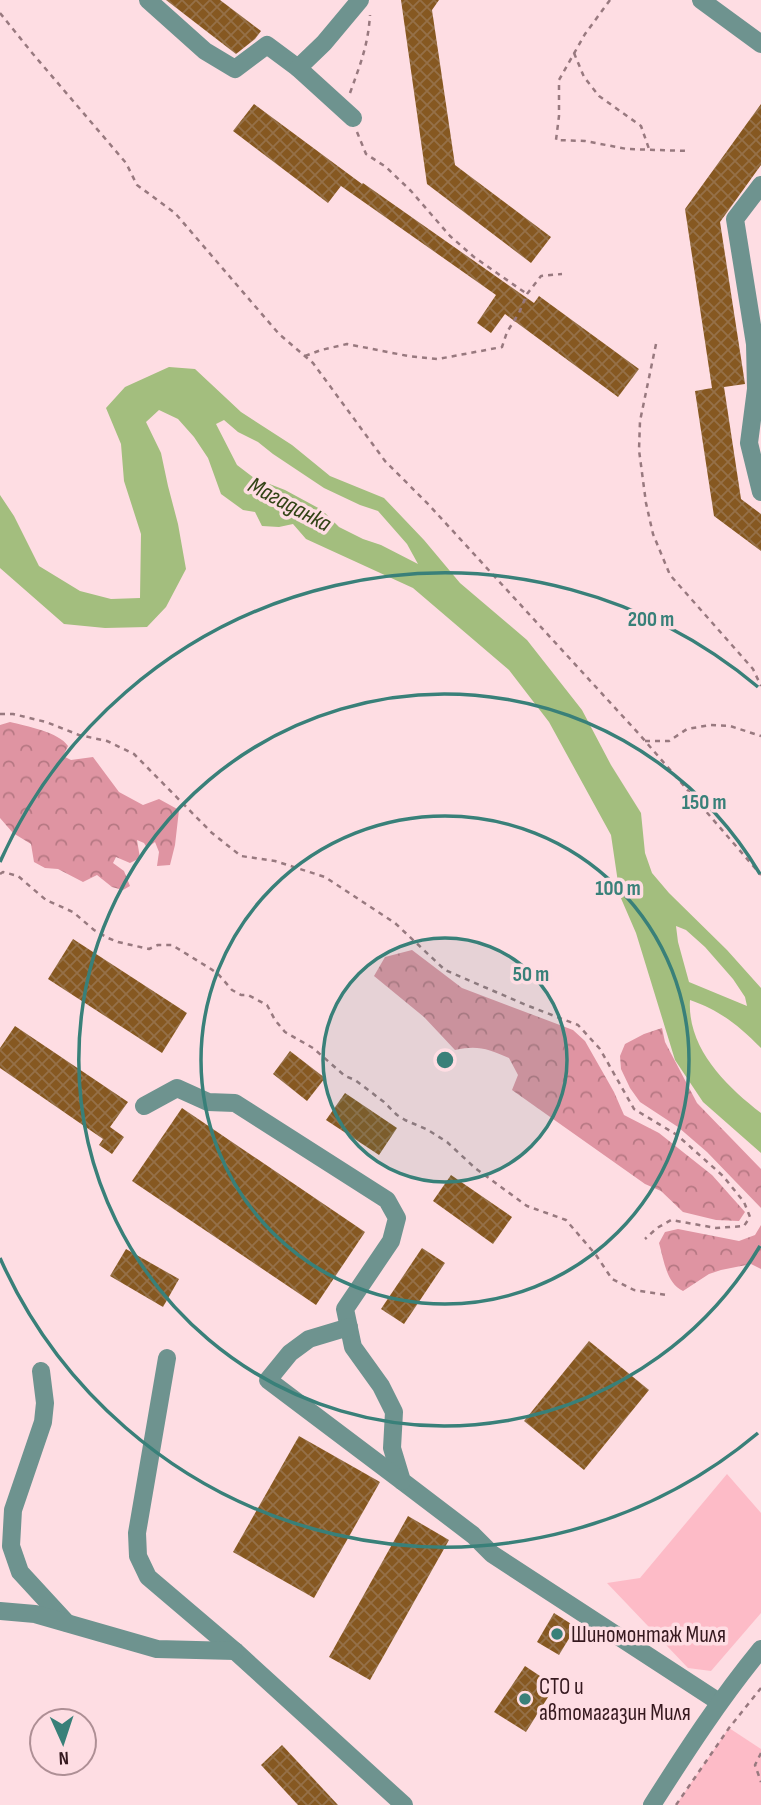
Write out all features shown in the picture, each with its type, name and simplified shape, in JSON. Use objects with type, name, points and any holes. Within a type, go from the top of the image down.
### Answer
[{"type":"street","points":[[148,0],[205,51],[236,69],[267,45],[298,68],[353,118]]},
{"type":"street","points":[[701,0],[761,44]]},
{"type":"street","points":[[298,68],[365,4]]},
{"type":"street","points":[[761,185],[735,219],[755,344],[756,389],[750,443],[761,492]]},
{"type":"street","points":[[144,1106],[177,1088],[208,1102],[235,1103],[387,1200],[397,1218],[391,1241],[345,1309],[353,1347],[381,1386],[394,1412],[392,1448],[402,1481]]},
{"type":"street","points":[[349,1327],[309,1339],[290,1353],[268,1380],[473,1535],[492,1553],[719,1702]]},
{"type":"street","points":[[167,1358],[137,1533],[138,1556],[148,1577],[235,1651],[404,1805]]},
{"type":"street","points":[[41,1371],[45,1403],[43,1422],[13,1510],[11,1546],[19,1572],[67,1623]]},
{"type":"street","points":[[0,1611],[35,1614],[157,1649],[235,1651]]},
{"type":"street","points":[[652,1805],[719,1702],[761,1649]]},
{"type":"path","points":[[610,0],[585,34],[559,80],[556,140],[585,141],[627,149],[690,151]]},
{"type":"path","points":[[365,4],[369,36],[346,103],[366,154],[386,167],[450,236],[474,257],[527,293]]},
{"type":"path","points":[[0,13],[126,163],[137,185],[175,213],[279,334],[313,363],[385,461],[645,741],[761,875]]},
{"type":"path","points":[[574,54],[584,77],[599,96],[641,126],[649,150]]},
{"type":"path","points":[[305,356],[347,344],[397,355],[438,359],[502,347],[527,293],[541,276],[562,274]]},
{"type":"path","points":[[656,344],[640,421],[639,450],[653,534],[670,575],[753,669],[761,686]]},
{"type":"path","points":[[0,714],[47,722],[79,736],[107,741],[134,754],[212,833],[241,856],[275,860],[325,877],[395,923],[445,970],[578,1025],[600,1049],[634,1109],[677,1135],[723,1176],[744,1202],[750,1217],[744,1226],[716,1228],[671,1220],[645,1239]]},
{"type":"path","points":[[645,741],[669,741],[687,729],[710,726],[730,726],[761,736]]},
{"type":"path","points":[[0,873],[18,876],[46,900],[73,912],[108,938],[149,949],[158,945],[172,945],[211,969],[232,990],[267,1005],[285,1032],[313,1048],[397,1115],[447,1142],[475,1168],[527,1206],[566,1220],[596,1255],[612,1279],[634,1290],[667,1295]]},
{"type":"path","points":[[676,1805],[729,1728],[761,1688]]},
{"type":"path","points":[[761,1753],[755,1765],[761,1782]]},
{"type":"shaded area","points":[[727,1474],[761,1513],[761,1613],[711,1671],[688,1668],[607,1583],[640,1578]]},
{"type":"shaded area","points":[[729,1728],[761,1749],[761,1805],[676,1805]]},
{"type":"green space","points":[[10,722],[42,730],[64,741],[68,746],[63,756],[71,760],[93,757],[119,792],[143,805],[159,799],[179,810],[170,865],[157,866],[159,852],[155,842],[147,848],[137,840],[140,858],[130,863],[116,857],[113,863],[124,871],[130,886],[123,890],[112,887],[97,875],[83,882],[58,869],[45,868],[34,862],[31,844],[13,833],[0,818],[0,725]]},
{"type":"green space","points":[[412,950],[462,988],[573,1030],[585,1041],[624,1115],[659,1133],[712,1175],[745,1212],[739,1221],[716,1220],[683,1212],[661,1191],[645,1184],[512,1090],[518,1075],[509,1058],[483,1049],[455,1050],[424,1017],[374,976],[385,957]]},
{"type":"green space","points":[[662,1028],[665,1042],[697,1103],[761,1169],[761,1208],[707,1152],[678,1127],[640,1102],[630,1088],[621,1069],[620,1056],[625,1044]]},
{"type":"green space","points":[[761,1225],[761,1269],[751,1264],[721,1270],[709,1274],[683,1291],[669,1277],[659,1243],[665,1232],[678,1229],[739,1241],[755,1235]]},
{"type":"water","name":"Магаданка","points":[[169,367],[195,369],[241,412],[292,445],[330,476],[384,498],[460,583],[527,640],[582,710],[611,765],[641,813],[645,853],[652,873],[761,988],[761,1048],[728,1020],[690,1000],[691,1018],[702,1050],[722,1078],[761,1113],[761,1153],[703,1102],[675,1060],[636,933],[620,896],[611,835],[549,722],[509,670],[413,588],[306,539],[293,524],[262,526],[255,512],[243,510],[221,494],[208,458],[194,437],[178,419],[159,410],[146,422],[161,453],[186,569],[166,607],[147,627],[105,628],[64,624],[0,568],[0,495],[14,516],[39,566],[80,591],[111,599],[140,598],[141,534],[124,481],[121,444],[106,408],[125,387]],"holes":[[[224,420],[324,488],[378,511],[407,544],[418,564],[339,527],[322,510],[285,490],[254,478],[237,465],[216,424]],[[676,926],[686,930],[705,947],[733,979],[745,997],[747,1006],[689,982]]]},
{"type":"building","points":[[166,0],[220,0],[261,31],[236,54]]},
{"type":"building","points":[[401,0],[439,0],[432,10],[455,165],[551,237],[531,263],[427,184]]},
{"type":"building","points":[[254,104],[362,184],[534,303],[539,296],[639,369],[618,397],[505,314],[491,333],[477,323],[496,295],[341,186],[328,203],[233,131]]},
{"type":"building","points":[[761,104],[761,165],[720,222],[745,384],[724,387],[741,499],[761,514],[761,551],[714,516],[695,391],[712,388],[685,209]]},
{"type":"building","points":[[73,939],[187,1013],[162,1053],[48,979]]},
{"type":"building","points":[[15,1026],[128,1102],[110,1127],[124,1137],[112,1154],[99,1145],[103,1139],[0,1068],[0,1048]]},
{"type":"building","points":[[290,1051],[325,1078],[307,1101],[273,1074]]},
{"type":"building","points":[[345,1093],[397,1128],[379,1155],[326,1120]]},
{"type":"building","points":[[182,1108],[365,1232],[316,1305],[132,1181]]},
{"type":"building","points":[[451,1175],[512,1217],[493,1244],[433,1201]]},
{"type":"building","points":[[422,1248],[445,1263],[404,1324],[381,1309]]},
{"type":"building","points":[[126,1249],[179,1279],[163,1307],[110,1276]]},
{"type":"building","points":[[589,1341],[649,1390],[584,1470],[524,1421]]},
{"type":"building","points":[[299,1436],[380,1482],[314,1598],[233,1552]]},
{"type":"building","points":[[408,1516],[449,1540],[370,1680],[329,1657]]},
{"type":"building","name":"Шиномонтаж Миля","points":[[554,1613],[576,1627],[559,1655],[537,1642]]},
{"type":"building","name":"СТО и автомагазин Миля","points":[[525,1666],[555,1686],[526,1732],[494,1712]]},
{"type":"building","points":[[282,1745],[338,1805],[298,1805],[261,1765]]},
{"type":"place","name":"Шиномонтаж Миля","points":[[557,1634]]},
{"type":"place","name":"СТО и автомагазин Миля","points":[[525,1699]]}]
